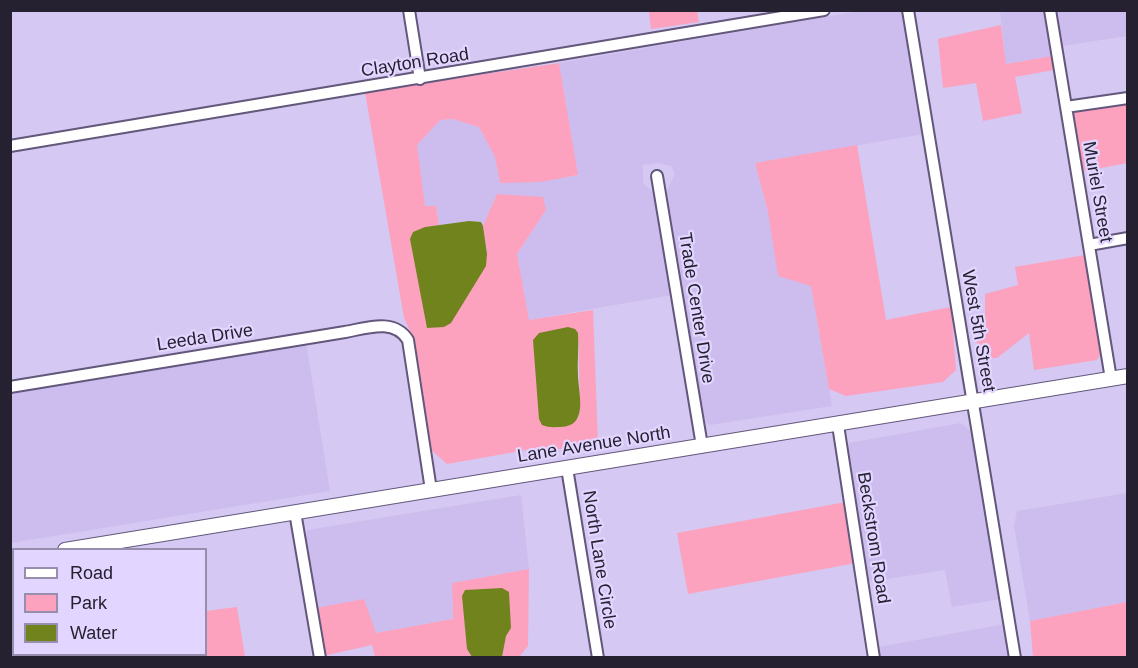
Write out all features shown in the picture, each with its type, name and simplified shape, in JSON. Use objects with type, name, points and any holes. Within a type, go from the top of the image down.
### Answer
[{"type":"main road","name":"Lane Avenue North","points":[[71,548],[1128,376]]},
{"type":"street","points":[[409,10],[420,79]]},
{"type":"street","name":"Clayton Road","points":[[10,146],[824,10]]},
{"type":"street","name":"West 5th Street","points":[[908,10],[1015,657]]},
{"type":"street","name":"Muriel Street","points":[[1050,10],[1111,379]]},
{"type":"street","points":[[1066,107],[1128,98]]},
{"type":"street","name":"Trade Center Drive","points":[[657,176],[702,446]]},
{"type":"street","points":[[1089,245],[1128,238]]},
{"type":"street","name":"Leeda Drive","points":[[10,387],[387,326],[396,327],[408,340],[431,490]]},
{"type":"street","name":"Beckstrom Road","points":[[838,424],[874,657]]},
{"type":"street","name":"North Lane Circle","points":[[567,468],[598,657]]},
{"type":"street","points":[[295,512],[320,657]]},
{"type":"shaded area","points":[[866,10],[901,11],[906,18],[924,134],[755,163],[768,212],[811,286],[832,406],[710,425],[706,422],[700,405],[665,195],[675,174],[671,166],[658,163],[643,165],[643,183],[651,190],[656,201],[672,295],[529,320],[517,254],[546,210],[497,194],[483,226],[480,222],[469,221],[439,225],[436,206],[425,206],[416,145],[440,120],[453,119],[479,127],[495,157],[500,183],[578,176],[559,63]]},
{"type":"shaded area","points":[[1000,11],[1046,11],[1052,56],[1006,64]]},
{"type":"shaded area","points":[[1056,11],[1127,11],[1127,36],[1062,46]]},
{"type":"shaded area","points":[[306,342],[330,491],[11,543],[11,390]]},
{"type":"shaded area","points":[[961,423],[969,430],[976,447],[1001,599],[952,607],[945,570],[868,582],[846,453],[849,443]]},
{"type":"shaded area","points":[[1127,493],[1127,602],[1030,621],[1014,526],[1017,511]]},
{"type":"shaded area","points":[[521,495],[529,569],[452,583],[453,619],[376,633],[316,608],[306,539],[307,530]]},
{"type":"shaded area","points":[[12,577],[12,656],[80,657],[11,657]]},
{"type":"shaded area","points":[[1005,624],[1011,657],[880,657],[878,647]]},
{"type":"green space","points":[[649,11],[697,11],[699,22],[651,29]]},
{"type":"green space","points":[[1001,25],[1006,64],[1052,56],[1054,70],[1015,77],[1022,113],[983,121],[976,83],[943,88],[938,39]]},
{"type":"green space","points":[[559,63],[578,175],[540,182],[500,183],[495,157],[479,127],[453,119],[440,120],[417,145],[425,206],[436,206],[439,225],[425,227],[487,254],[483,226],[497,194],[543,197],[546,210],[517,254],[529,320],[593,310],[598,443],[534,453],[532,449],[447,464],[430,449],[411,333],[404,318],[365,92]],"holes":[[[579,342],[580,399],[579,418],[535,372]]]},
{"type":"green space","points":[[1127,100],[1127,163],[1081,172],[1070,115],[1072,111]]},
{"type":"green space","points":[[857,145],[886,320],[951,307],[956,370],[943,382],[846,396],[829,389],[811,286],[778,276],[768,212],[755,163]]},
{"type":"green space","points":[[1085,255],[1101,353],[1097,360],[1034,370],[1029,333],[997,358],[979,358],[974,322],[985,321],[985,294],[1018,285],[1015,267]]},
{"type":"green space","points":[[846,502],[856,563],[688,594],[677,533]]},
{"type":"green space","points":[[529,569],[528,646],[519,657],[502,657],[506,635],[511,628],[467,649],[472,657],[375,657],[372,645],[323,656],[316,608],[364,599],[376,633],[453,619],[452,583]]},
{"type":"green space","points":[[1127,602],[1127,657],[1033,657],[1030,621]]},
{"type":"green space","points":[[237,607],[245,657],[155,657],[207,656],[207,611]]},
{"type":"water","points":[[469,221],[481,222],[483,226],[487,254],[486,266],[451,323],[444,327],[427,328],[410,239],[413,232],[425,227]]},
{"type":"water","points":[[568,327],[575,329],[578,333],[579,416],[570,425],[547,427],[542,425],[539,419],[533,340],[539,333]]},
{"type":"water","points":[[502,588],[509,592],[511,628],[506,636],[502,657],[472,657],[467,649],[462,596],[465,590]]}]
